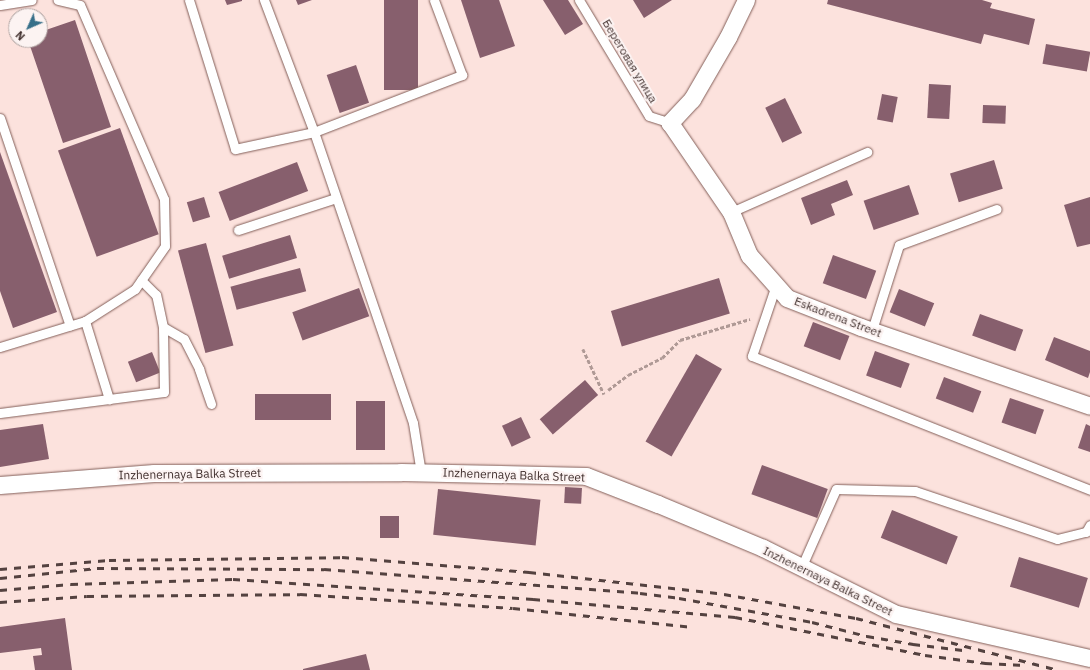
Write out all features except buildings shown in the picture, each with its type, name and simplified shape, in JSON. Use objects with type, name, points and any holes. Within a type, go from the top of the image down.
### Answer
[{"type":"street","points":[[670,123],[692,99],[728,37],[746,0]]},
{"type":"street","name":"Eskadrena Street","points":[[670,123],[731,212],[750,255],[787,298],[872,330],[1090,406]]},
{"type":"street","name":"Inzhenernaya Balka Street","points":[[0,485],[154,473],[421,473],[586,476],[763,548],[896,614],[1090,658]]},
{"type":"lane","points":[[0,5],[32,0]]},
{"type":"lane","points":[[0,347],[85,321],[135,289],[165,246],[164,199],[80,5],[58,0]]},
{"type":"lane","points":[[189,0],[235,149],[314,132],[462,75],[434,0]]},
{"type":"lane","points":[[264,0],[314,132],[413,423],[421,473]]},
{"type":"lane","name":"Береговая улица","points":[[579,0],[649,116],[670,123]]},
{"type":"lane","points":[[0,118],[70,326]]},
{"type":"lane","points":[[731,212],[867,152]]},
{"type":"lane","points":[[238,230],[336,198]]},
{"type":"lane","points":[[872,330],[898,245],[998,209]]},
{"type":"lane","points":[[0,413],[164,392],[163,327],[156,295],[141,280]]},
{"type":"lane","points":[[776,285],[752,356],[1090,490]]},
{"type":"lane","points":[[85,321],[109,399]]},
{"type":"lane","points":[[163,327],[184,339],[199,369],[211,404]]},
{"type":"lane","points":[[801,568],[836,489],[915,491],[1057,539],[1086,532],[1090,525]]},
{"type":"path","points":[[608,390],[628,375],[662,358],[680,340],[754,318],[767,310]]},
{"type":"path","points":[[583,349],[604,394]]},
{"type":"railway","points":[[0,569],[109,560],[342,557],[529,572],[724,594],[856,618],[1058,670]]},
{"type":"railway","points":[[0,578],[97,568],[324,569],[640,593],[679,598],[812,622],[867,636],[913,644],[963,650]]},
{"type":"railway","points":[[0,590],[71,584],[233,579],[533,599],[735,617],[925,655],[985,663],[1024,665]]},
{"type":"railway","points":[[0,602],[87,596],[300,594],[513,608],[693,627]]}]
